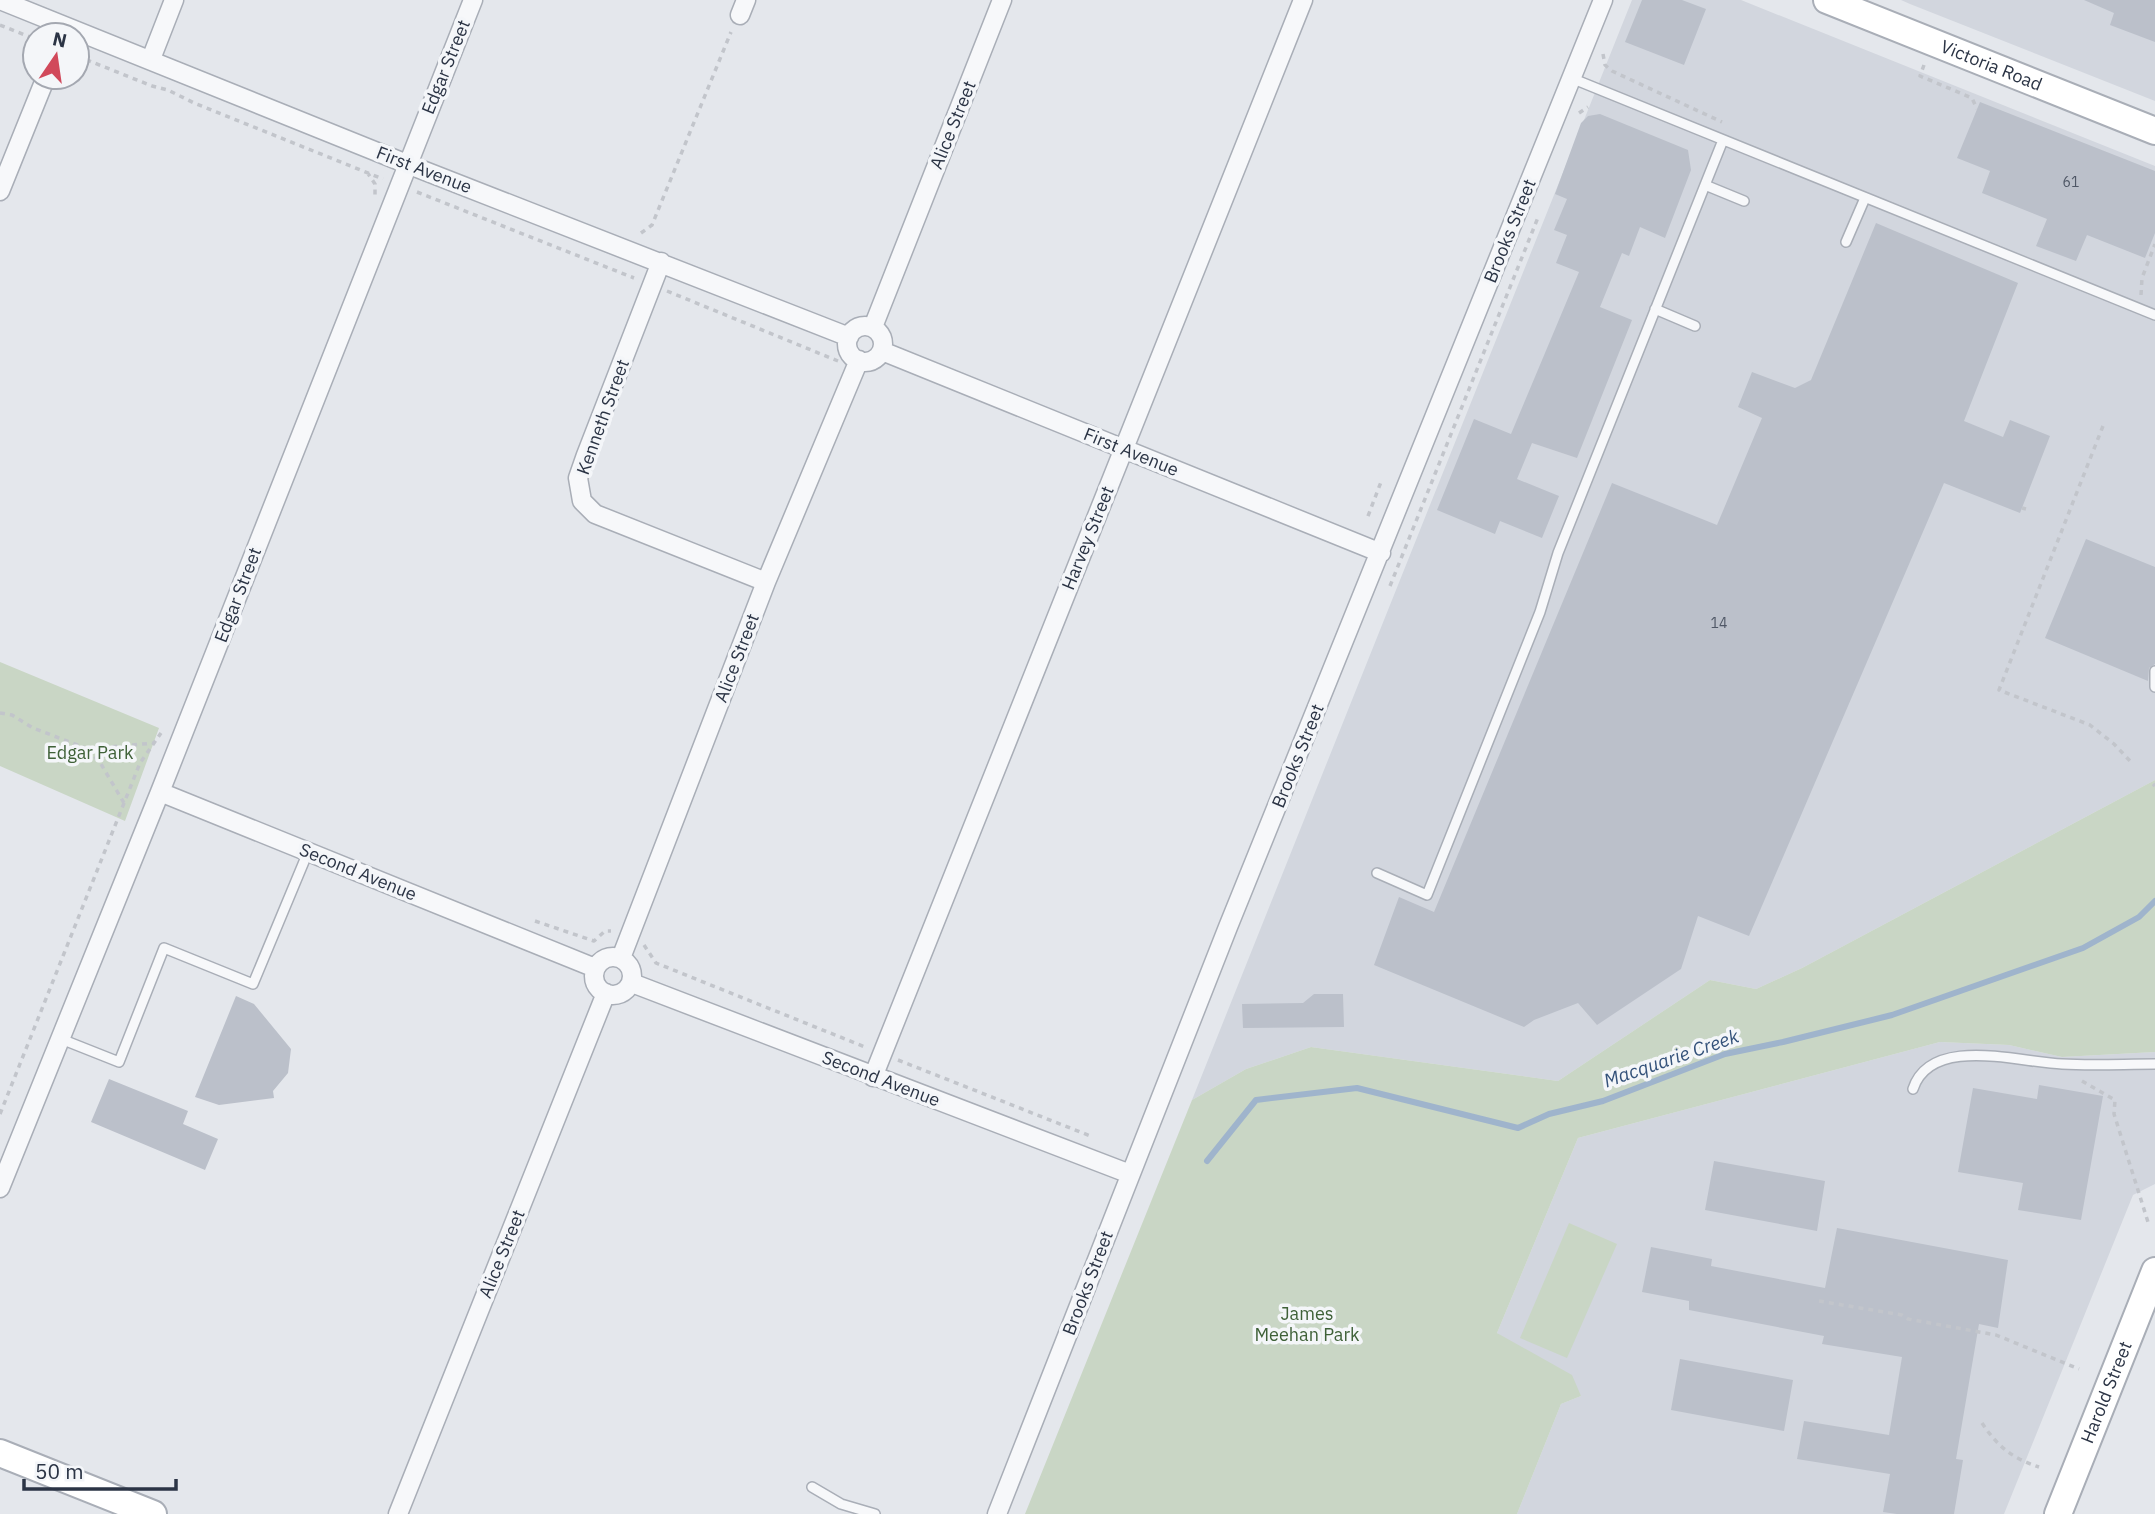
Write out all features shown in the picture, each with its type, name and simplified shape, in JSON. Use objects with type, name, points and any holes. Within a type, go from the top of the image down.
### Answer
[{"type":"street","name":"First Avenue","points":[[0,0],[42,21]]},
{"type":"street","points":[[151,59],[174,0]]},
{"type":"street","name":"Edgar Street","points":[[0,1188],[160,792],[473,0]]},
{"type":"street","name":"Alice Street","points":[[873,327],[1002,0]]},
{"type":"street","name":"Harvey Street","points":[[873,1077],[1303,0]]},
{"type":"street","name":"Brooks Street","points":[[997,1514],[1130,1174],[1603,0]]},
{"type":"street","name":"Victoria Road","points":[[1827,0],[2155,131]]},
{"type":"street","name":"First Avenue","points":[[91,40],[151,59],[407,164],[849,337]]},
{"type":"street","points":[[0,191],[40,91]]},
{"type":"street","name":"Kenneth Street","points":[[661,262],[578,478],[582,501],[595,514],[766,582]]},
{"type":"street","points":[[859,327],[873,327],[882,337],[882,351],[875,359],[859,360],[849,351],[849,337],[859,327]]},
{"type":"street","name":"First Avenue","points":[[882,351],[1381,553]]},
{"type":"street","name":"Alice Street","points":[[621,958],[766,582],[859,360]]},
{"type":"street","name":"Second Avenue","points":[[160,792],[595,968]]},
{"type":"street","points":[[606,958],[621,958],[631,968],[632,983],[621,994],[606,993],[596,983],[595,968],[606,958]]},
{"type":"street","name":"Second Avenue","points":[[632,983],[1130,1174]]},
{"type":"street","name":"Alice Street","points":[[398,1514],[606,993]]},
{"type":"street","name":"Harold Street","points":[[2058,1514],[2155,1271]]},
{"type":"street","points":[[0,1452],[153,1514]]},
{"type":"lane","points":[[1572,78],[2155,315]]},
{"type":"lane","points":[[1377,873],[1427,895],[1540,612],[1558,553],[1723,140]]},
{"type":"lane","points":[[1705,185],[1744,201]]},
{"type":"lane","points":[[1846,242],[1865,198]]},
{"type":"lane","points":[[1655,309],[1695,326]]},
{"type":"lane","points":[[2155,671],[2155,687]]},
{"type":"lane","points":[[61,1039],[119,1062],[163,948],[253,984],[308,852]]},
{"type":"lane","points":[[1913,1089],[1925,1070],[1941,1062],[1978,1054],[2059,1064],[2155,1064]]},
{"type":"lane","points":[[811,1488],[841,1504],[875,1514]]},
{"type":"path","points":[[641,233],[652,225],[743,7]]},
{"type":"path","points":[[0,25],[21,33]]},
{"type":"path","points":[[91,62],[168,90],[194,103],[840,361]]},
{"type":"path","points":[[1605,65],[1636,82],[1718,118],[1726,126]]},
{"type":"path","points":[[1924,65],[1920,76],[1972,98],[1977,109]]},
{"type":"path","points":[[1575,125],[1580,112],[1588,107]]},
{"type":"path","points":[[367,172],[375,184],[373,205]]},
{"type":"path","points":[[1390,586],[1539,214]]},
{"type":"path","points":[[2141,295],[2142,278],[2155,244]]},
{"type":"path","points":[[2103,426],[2000,690],[2090,725],[2131,762]]},
{"type":"path","points":[[1368,516],[1381,482]]},
{"type":"path","points":[[0,713],[12,715],[33,728],[88,749],[155,743]]},
{"type":"path","points":[[0,1114],[141,763],[162,732]]},
{"type":"path","points":[[88,749],[101,764],[124,804]]},
{"type":"path","points":[[587,939],[594,941],[605,931],[613,932]]},
{"type":"path","points":[[644,944],[656,963]]},
{"type":"path","points":[[2082,1082],[2115,1100],[2114,1114],[2148,1222]]},
{"type":"path","points":[[1819,1301],[1996,1335],[2079,1369]]},
{"type":"path","points":[[1982,1423],[1996,1444],[2024,1462],[2039,1466]]},
{"type":"shaded area","points":[[1632,0],[1741,0],[2155,166],[2155,780],[1802,968],[1756,989],[1710,980],[1558,1081],[1311,1047],[1246,1069],[1192,1100]]},
{"type":"shaded area","points":[[1901,0],[2155,0],[2155,101],[1910,4]]},
{"type":"shaded area","points":[[1940,1042],[2009,1045],[2062,1057],[2155,1052],[2155,1184],[2133,1195],[2004,1514],[1517,1514],[1561,1404],[1581,1396],[1497,1333],[1578,1138]]},
{"type":"green space","name":"Edgar Park","points":[[0,662],[159,728],[125,821],[0,766]]},
{"type":"green space","name":"James Meehan Park","points":[[2155,780],[2155,1052],[2062,1057],[2009,1045],[1940,1042],[1578,1138],[1497,1333],[1572,1375],[1581,1396],[1561,1404],[1517,1514],[1025,1514],[1192,1100],[1246,1069],[1311,1047],[1558,1081],[1710,980],[1756,989],[1802,968]]},
{"type":"green space","points":[[1569,1223],[1617,1244],[1567,1358],[1520,1338]]},
{"type":"building","points":[[1642,0],[1682,0],[1706,9],[1684,65],[1625,42]]},
{"type":"building","points":[[2084,0],[2155,0],[2155,42],[2110,25],[2114,13]]},
{"type":"building","points":[[1980,102],[2155,171],[2155,233],[2145,258],[2087,235],[2076,261],[2036,246],[2047,219],[1982,193],[1990,171],[1957,158]]},
{"type":"building","points":[[1600,114],[1688,150],[1691,170],[1665,238],[1640,227],[1629,256],[1622,253],[1600,307],[1632,320],[1577,458],[1532,443],[1517,479],[1559,496],[1542,538],[1500,521],[1495,534],[1437,510],[1474,419],[1511,434],[1579,272],[1556,263],[1567,235],[1554,230],[1567,199],[1555,194],[1581,123],[1588,116]]},
{"type":"building","points":[[1876,223],[2018,283],[1964,421],[2003,437],[2010,420],[2050,436],[2020,513],[1944,483],[1749,936],[1698,916],[1681,969],[1597,1025],[1578,1003],[1534,1020],[1524,1027],[1374,965],[1399,897],[1434,912],[1612,483],[1717,525],[1762,418],[1738,407],[1752,372],[1795,388],[1811,380]]},
{"type":"building","points":[[2086,539],[2155,567],[2155,664],[2149,668],[2148,681],[2045,638]]},
{"type":"building","points":[[1314,994],[1343,994],[1344,1027],[1243,1028],[1242,1004],[1303,1003]]},
{"type":"building","points":[[236,996],[254,1004],[291,1049],[288,1073],[273,1091],[274,1098],[219,1105],[195,1097]]},
{"type":"building","points":[[109,1079],[188,1111],[183,1124],[218,1139],[205,1170],[91,1122]]},
{"type":"building","points":[[2039,1085],[2103,1096],[2081,1220],[2018,1210],[2023,1183],[1958,1172],[1973,1088],[2037,1099]]},
{"type":"building","points":[[1714,1161],[1825,1181],[1817,1231],[1705,1210]]},
{"type":"building","points":[[1837,1228],[2008,1260],[1998,1328],[1979,1324],[1956,1459],[1963,1460],[1954,1514],[1883,1512],[1890,1474],[1797,1459],[1804,1421],[1889,1435],[1902,1357],[1822,1344],[1824,1336],[1689,1310],[1689,1301],[1642,1292],[1651,1247],[1712,1259],[1711,1266],[1825,1288]]},
{"type":"building","points":[[1680,1359],[1793,1380],[1784,1431],[1671,1410]]},
{"type":"waterway","name":"Macquarie Creek","points":[[1207,1161],[1256,1100],[1357,1088],[1518,1128],[1549,1114],[1603,1101],[1725,1054],[1892,1015],[2083,948],[2139,917],[2155,901]]}]
